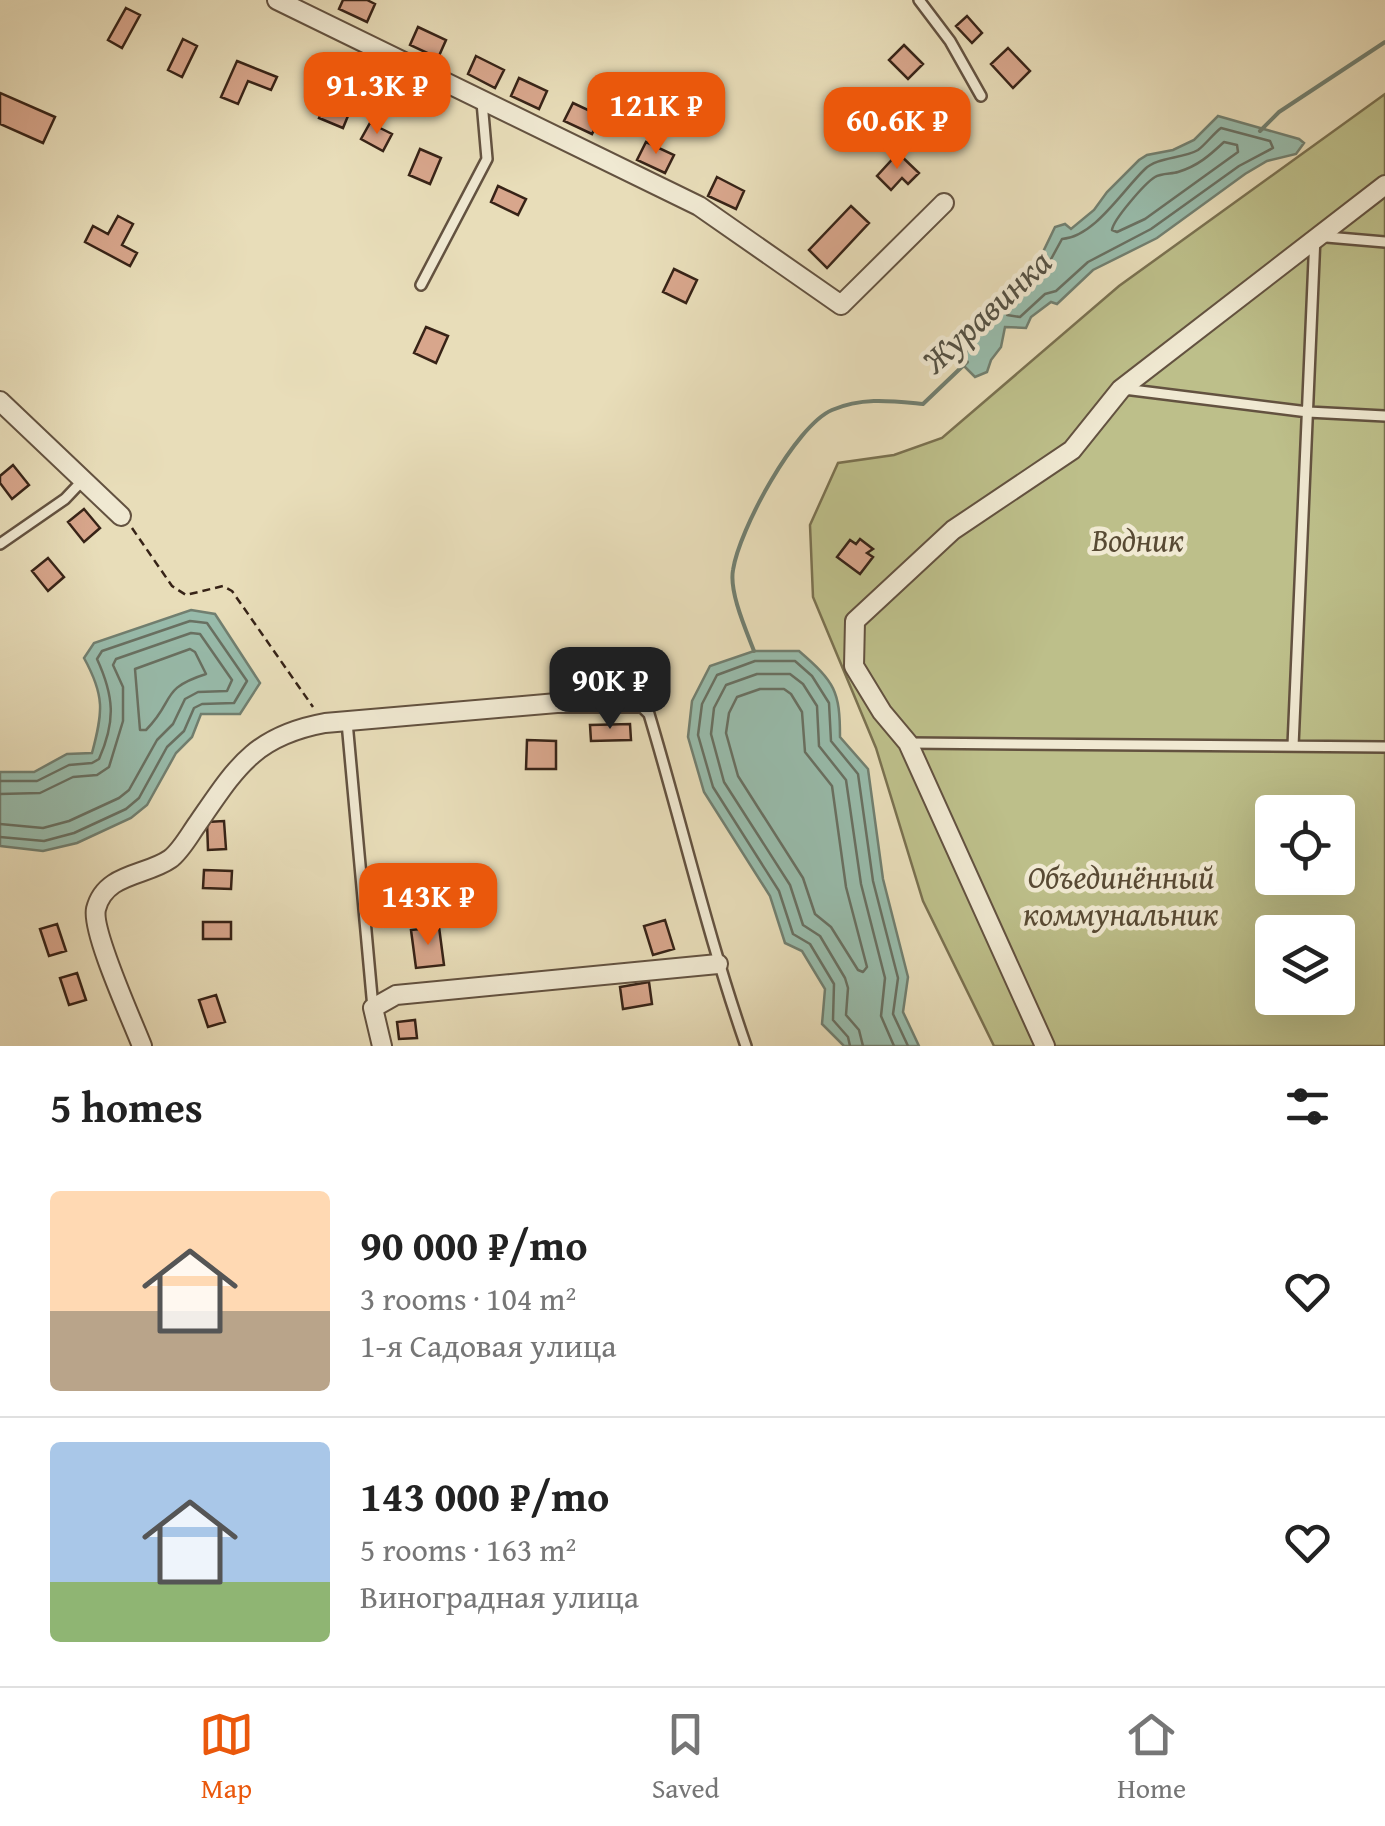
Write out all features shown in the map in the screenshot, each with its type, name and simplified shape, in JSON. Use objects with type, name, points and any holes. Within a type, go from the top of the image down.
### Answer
[{"type":"street","points":[[277,0],[698,206],[841,305],[944,203]]},
{"type":"street","points":[[1045,1046],[908,742],[882,712],[854,666],[854,621],[953,530],[1072,450],[1121,389],[1385,185]]},
{"type":"street","points":[[0,401],[121,516]]},
{"type":"street","points":[[142,1046],[97,930],[96,909],[120,878],[170,859],[250,752],[308,726],[325,723],[558,703],[638,703]]},
{"type":"street","points":[[382,1046],[373,1008],[396,995],[718,964]]},
{"type":"lane","points":[[919,0],[950,42],[981,96]]},
{"type":"lane","points":[[421,284],[487,159],[482,99]]},
{"type":"lane","points":[[1294,746],[1316,236],[1385,242]]},
{"type":"lane","points":[[1121,389],[1308,412],[1385,416]]},
{"type":"lane","points":[[0,544],[66,499],[83,480]]},
{"type":"lane","points":[[638,703],[649,714],[718,964],[746,1046]]},
{"type":"lane","points":[[347,721],[373,1008]]},
{"type":"lane","points":[[908,742],[1385,747]]},
{"type":"path","points":[[121,516],[172,586],[186,595],[223,586],[232,591],[325,723]]},
{"type":"green space","points":[[1385,94],[1385,1046],[994,1046],[923,901],[876,748],[813,597],[810,525],[838,463],[894,455],[942,438],[1119,286]]},
{"type":"water","points":[[1218,116],[1304,143],[1296,154],[1267,161],[1245,174],[1157,238],[1093,270],[1057,304],[1051,302],[1031,317],[1026,328],[1005,327],[1001,347],[987,372],[975,377],[964,366],[969,339],[1042,254],[1055,227],[1065,224],[1071,229],[1094,210],[1139,160],[1194,140]]},
{"type":"water","points":[[191,610],[215,614],[260,683],[240,714],[201,714],[192,737],[176,753],[147,805],[131,818],[77,843],[43,851],[0,846],[0,772],[34,772],[67,754],[92,753],[100,704],[96,683],[84,658],[94,643]]},
{"type":"water","points":[[754,651],[799,651],[821,671],[837,698],[840,737],[868,769],[883,879],[908,977],[903,1012],[919,1046],[844,1046],[822,1024],[825,989],[802,951],[785,943],[770,896],[704,792],[688,737],[692,701],[710,666]]},
{"type":"building","points":[[343,0],[375,4],[367,22],[339,9]]},
{"type":"building","points":[[126,8],[140,15],[122,48],[108,40]]},
{"type":"building","points":[[967,16],[982,33],[972,43],[956,26]]},
{"type":"building","points":[[418,27],[446,40],[438,58],[410,45]]},
{"type":"building","points":[[183,39],[197,46],[182,77],[168,70]]},
{"type":"building","points":[[904,45],[923,64],[908,79],[889,60]]},
{"type":"building","points":[[1008,48],[1030,71],[1013,88],[991,64]]},
{"type":"building","points":[[476,56],[504,70],[495,88],[468,74]]},
{"type":"building","points":[[237,61],[277,77],[271,90],[248,81],[238,104],[221,97]]},
{"type":"building","points":[[519,78],[547,91],[539,109],[511,96]]},
{"type":"building","points":[[0,93],[55,117],[43,143],[0,124]]},
{"type":"building","points":[[326,101],[350,111],[343,128],[319,118]]},
{"type":"building","points":[[573,103],[601,116],[592,134],[564,121]]},
{"type":"building","points":[[941,109],[957,124],[945,138],[928,123]]},
{"type":"building","points":[[370,123],[392,134],[383,151],[361,139]]},
{"type":"building","points":[[646,142],[674,155],[665,173],[637,160]]},
{"type":"building","points":[[420,149],[441,158],[430,184],[409,175]]},
{"type":"building","points":[[898,153],[919,173],[908,184],[902,178],[891,190],[877,176]]},
{"type":"building","points":[[717,177],[744,191],[736,209],[708,196]]},
{"type":"building","points":[[498,186],[526,199],[518,215],[491,202]]},
{"type":"building","points":[[851,206],[869,223],[827,268],[809,250]]},
{"type":"building","points":[[118,216],[133,224],[122,245],[137,253],[130,266],[85,242],[93,226],[108,234]]},
{"type":"building","points":[[674,269],[697,280],[686,303],[663,292]]},
{"type":"building","points":[[426,327],[448,336],[436,363],[414,353]]},
{"type":"building","points":[[13,465],[29,485],[12,499],[0,483],[0,476]]},
{"type":"building","points":[[84,509],[100,528],[84,542],[68,522]]},
{"type":"building","points":[[860,539],[873,549],[867,553],[873,557],[860,574],[837,557],[850,540],[856,544]]},
{"type":"building","points":[[48,558],[64,577],[48,591],[32,571]]},
{"type":"building","points":[[630,724],[631,740],[591,741],[590,725]]},
{"type":"building","points":[[527,740],[556,741],[556,769],[526,769]]},
{"type":"building","points":[[224,821],[226,849],[208,850],[207,822]]},
{"type":"building","points":[[204,870],[232,871],[231,889],[203,888]]},
{"type":"building","points":[[665,920],[674,949],[653,955],[644,926]]},
{"type":"building","points":[[203,922],[231,922],[231,939],[203,939]]},
{"type":"building","points":[[57,924],[66,951],[49,956],[40,929]]},
{"type":"building","points":[[439,927],[444,965],[416,968],[411,930]]},
{"type":"building","points":[[77,973],[86,1000],[69,1005],[60,978]]},
{"type":"building","points":[[649,982],[652,1004],[623,1009],[620,987]]},
{"type":"building","points":[[216,995],[225,1022],[208,1027],[199,1000]]},
{"type":"building","points":[[415,1020],[417,1038],[399,1039],[397,1022]]},
{"type":"waterway","name":"Журавинка","points":[[1260,131],[1279,112],[1385,42]]},
{"type":"waterway","name":"Журавинка","points":[[754,651],[736,600],[733,570],[757,506],[786,457],[817,420],[832,410],[866,402],[923,404],[967,362]]},
{"type":"park label","name":"Водник","points":[[1138,539]]},
{"type":"park label","name":"Объединённый коммунальник","points":[[1121,894]]}]
